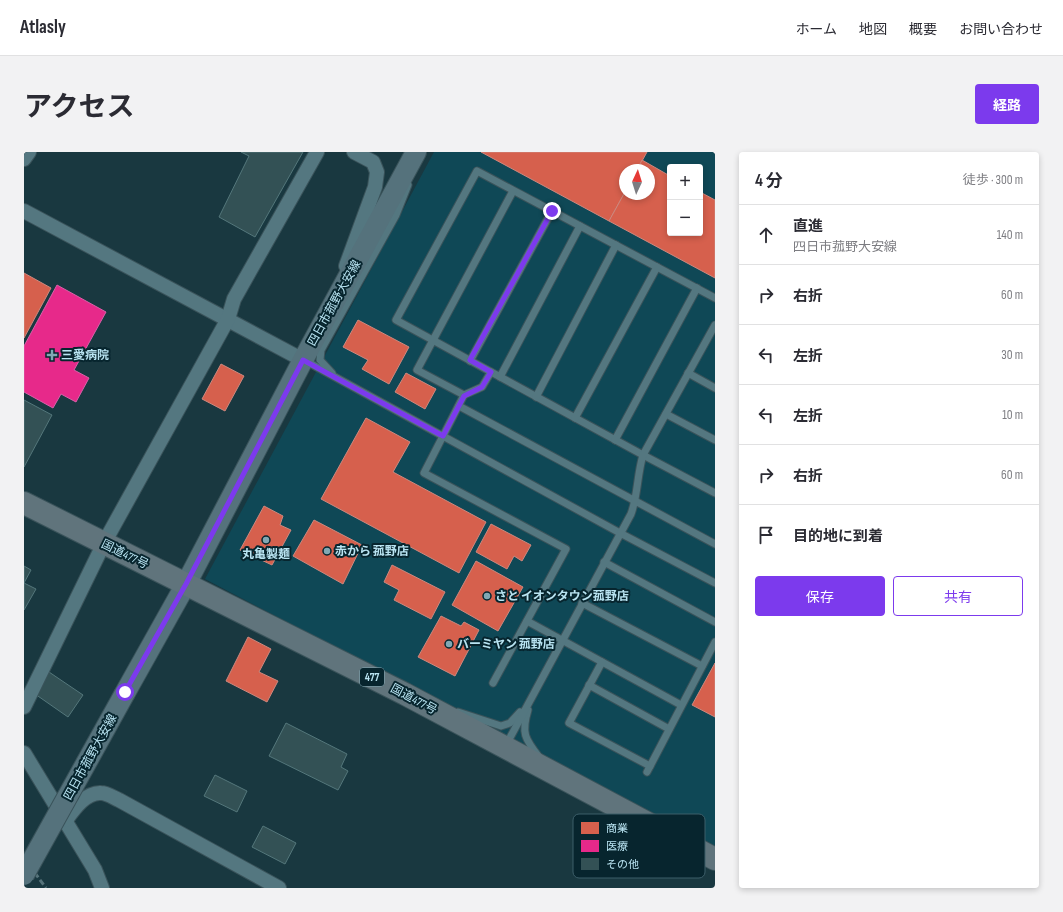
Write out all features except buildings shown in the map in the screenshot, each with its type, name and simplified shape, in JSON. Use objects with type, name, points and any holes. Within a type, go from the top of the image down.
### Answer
[{"type":"highway","name":"国道477号","points":[[24,503],[405,694],[630,814]]},
{"type":"highway","name":"国道477号","points":[[705,854],[715,859]]},
{"type":"main road","name":"四日市菰野大安線","points":[[24,875],[186,584],[303,360],[416,152]]},
{"type":"street","points":[[24,159],[29,152]]},
{"type":"street","points":[[24,707],[104,543],[228,319],[234,299],[317,152]]},
{"type":"street","points":[[327,315],[375,187],[376,172],[373,162],[354,152]]},
{"type":"street","points":[[24,211],[66,235],[228,319],[303,360]]},
{"type":"street","points":[[24,753],[95,870],[102,888]]},
{"type":"street","points":[[66,820],[77,805],[92,795],[101,793],[119,800],[278,888]]},
{"type":"lane","points":[[336,378],[320,360],[321,350],[396,216],[422,152]]},
{"type":"lane","points":[[715,298],[477,172],[396,320],[574,418],[715,493]]},
{"type":"lane","points":[[464,396],[417,370],[513,191]]},
{"type":"lane","points":[[470,360],[552,211]]},
{"type":"lane","points":[[500,377],[580,226]]},
{"type":"lane","points":[[536,397],[616,246]]},
{"type":"lane","points":[[574,418],[657,267]]},
{"type":"lane","points":[[615,440],[697,288]]},
{"type":"lane","points":[[505,747],[635,503],[639,468],[643,455],[688,373],[712,337],[715,325]]},
{"type":"lane","points":[[303,360],[620,533],[715,583]]},
{"type":"lane","points":[[491,372],[482,387],[464,396],[424,473],[566,549],[493,683]]},
{"type":"lane","points":[[688,373],[715,388]]},
{"type":"lane","points":[[459,406],[635,503],[715,544]]},
{"type":"lane","points":[[666,414],[715,440]]},
{"type":"lane","points":[[604,562],[715,622]]},
{"type":"lane","points":[[582,602],[702,666]]},
{"type":"lane","points":[[527,621],[681,705]]},
{"type":"lane","points":[[602,662],[569,723],[648,769],[715,642]]},
{"type":"lane","points":[[589,685],[669,729]]},
{"type":"lane","points":[[405,694],[501,726],[510,723],[532,697]]},
{"type":"lane","points":[[532,697],[523,729],[526,740],[539,757],[575,785]]},
{"type":"shaded area","points":[[434,152],[715,152],[715,846],[705,841],[705,814],[654,814],[205,579]]},
{"type":"railway","points":[[24,858],[46,888]]},
{"type":"place","name":"三愛病院","points":[[52,355]]},
{"type":"place","name":"丸亀製麺","points":[[266,540]]},
{"type":"place","name":"赤から 菰野店","points":[[327,551]]},
{"type":"place","name":"さと イオンタウン菰野店","points":[[487,596]]},
{"type":"place","name":"バーミヤン 菰野店","points":[[449,644]]},
{"type":"route","points":[[125,692],[186,584],[303,360],[443,436],[464,396],[482,387],[491,372],[470,360],[552,211]]}]
